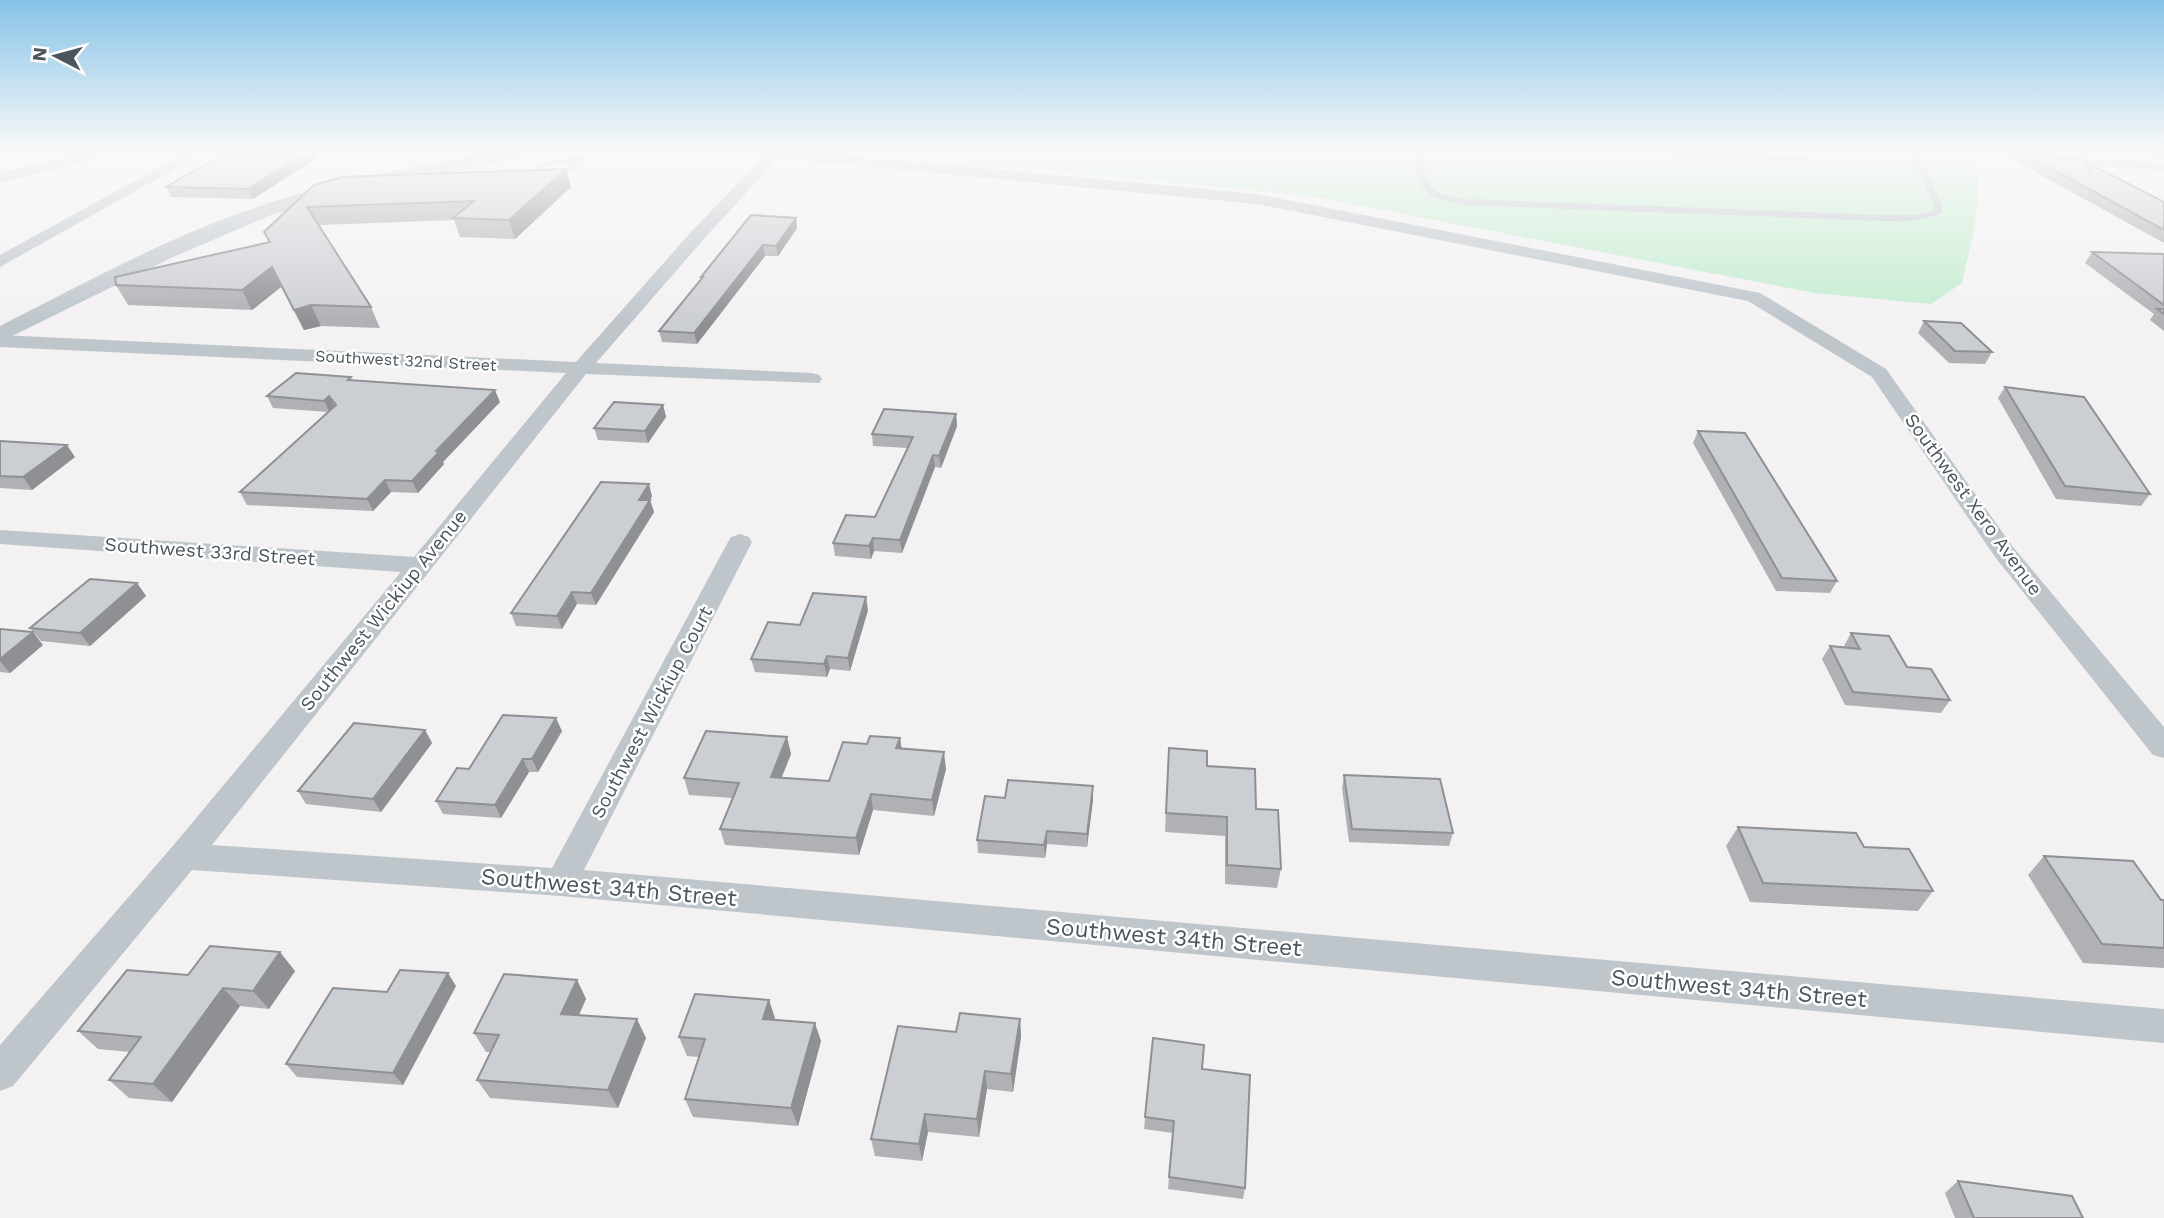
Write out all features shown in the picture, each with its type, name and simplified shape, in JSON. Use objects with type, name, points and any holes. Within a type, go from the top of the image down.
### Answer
[{"type":"street","points":[[0,262],[96,209]]},
{"type":"street","points":[[0,335],[107,282],[272,209]]},
{"type":"street","name":"Southwest Wickiup Avenue","points":[[0,1073],[184,856],[580,368],[720,209]]},
{"type":"street","points":[[1307,209],[1754,297]]},
{"type":"street","name":"Southwest Xero Avenue","points":[[1754,297],[1879,373],[2004,552],[2164,747]]},
{"type":"street","name":"Southwest 32nd Street","points":[[0,341],[812,379]]},
{"type":"street","name":"Southwest 33rd Street","points":[[0,537],[420,565]]},
{"type":"street","name":"Southwest Wickiup Court","points":[[561,882],[740,542]]},
{"type":"street","name":"Southwest 34th Street","points":[[184,856],[561,882],[2164,1026]]},
{"type":"lane","points":[[1643,209],[1913,218],[1937,213],[1938,209]]},
{"type":"green space","points":[[1376,209],[1977,209],[1962,283],[1931,304],[1815,293]]},
{"type":"building","points":[[289,209],[308,209],[371,307],[311,305],[294,310],[272,267],[242,290],[116,285],[115,277],[270,242],[264,232]]},
{"type":"building","points":[[464,209],[521,209],[509,220],[453,218]]},
{"type":"building","points":[[2125,209],[2164,209],[2164,230]]},
{"type":"building","points":[[751,215],[796,218],[776,246],[763,245],[694,333],[659,331],[703,277]]},
{"type":"building","points":[[2092,252],[2164,254],[2164,305]]},
{"type":"building","points":[[1924,321],[1961,323],[1992,352],[1955,351]]},
{"type":"building","points":[[296,373],[351,377],[348,380],[495,390],[436,451],[439,452],[412,481],[385,480],[367,499],[240,492],[336,405],[329,396],[324,401],[267,396]]},
{"type":"building","points":[[2005,387],[2084,397],[2150,494],[2065,486]]},
{"type":"building","points":[[614,402],[663,405],[645,431],[594,428]]},
{"type":"building","points":[[884,409],[956,414],[939,456],[933,455],[900,540],[873,538],[869,546],[833,543],[846,515],[875,517],[913,437],[872,434]]},
{"type":"building","points":[[1698,431],[1745,433],[1837,581],[1782,578]]},
{"type":"building","points":[[0,441],[67,445],[23,477],[0,476]]},
{"type":"building","points":[[601,482],[649,484],[639,500],[650,500],[591,593],[572,592],[557,616],[511,613]]},
{"type":"building","points":[[90,579],[137,583],[80,633],[30,628]]},
{"type":"building","points":[[813,593],[866,597],[848,658],[827,656],[824,664],[751,659],[768,622],[800,625]]},
{"type":"building","points":[[0,629],[33,632],[0,659]]},
{"type":"building","points":[[1851,633],[1889,636],[1907,667],[1931,669],[1950,700],[1853,692],[1830,646],[1860,649]]},
{"type":"building","points":[[503,715],[556,718],[532,759],[523,759],[495,805],[436,801],[457,768],[469,769]]},
{"type":"building","points":[[354,723],[425,730],[373,799],[298,791]]},
{"type":"building","points":[[706,731],[787,737],[771,777],[829,781],[843,742],[867,744],[870,736],[900,738],[896,748],[944,752],[932,800],[871,794],[856,838],[720,829],[739,783],[684,778]]},
{"type":"building","points":[[1169,748],[1207,751],[1207,766],[1255,769],[1256,809],[1278,810],[1281,869],[1227,865],[1227,817],[1166,813]]},
{"type":"building","points":[[1344,775],[1440,779],[1453,833],[1352,829]]},
{"type":"building","points":[[1008,780],[1093,786],[1087,834],[1047,831],[1044,845],[977,840],[985,796],[1005,798]]},
{"type":"building","points":[[1738,827],[1856,833],[1864,847],[1909,849],[1933,891],[1763,883]]},
{"type":"building","points":[[2044,856],[2133,861],[2161,900],[2164,900],[2164,948],[2102,944]]},
{"type":"building","points":[[210,946],[280,952],[253,991],[223,988],[153,1084],[109,1080],[141,1037],[78,1031],[127,970],[188,975]]},
{"type":"building","points":[[400,970],[448,973],[393,1073],[286,1064],[333,988],[387,992]]},
{"type":"building","points":[[504,974],[577,980],[561,1014],[637,1019],[608,1090],[477,1080],[499,1035],[474,1033]]},
{"type":"building","points":[[695,994],[769,1000],[763,1019],[815,1023],[791,1108],[685,1099],[705,1039],[679,1037]]},
{"type":"building","points":[[960,1013],[1020,1019],[1011,1074],[985,1071],[977,1119],[925,1114],[919,1144],[871,1139],[898,1026],[956,1032]]},
{"type":"building","points":[[1153,1038],[1204,1045],[1202,1069],[1250,1075],[1245,1188],[1169,1177],[1174,1121],[1145,1117]]},
{"type":"building","points":[[1958,1181],[2072,1196],[2083,1218],[1974,1218]]}]
